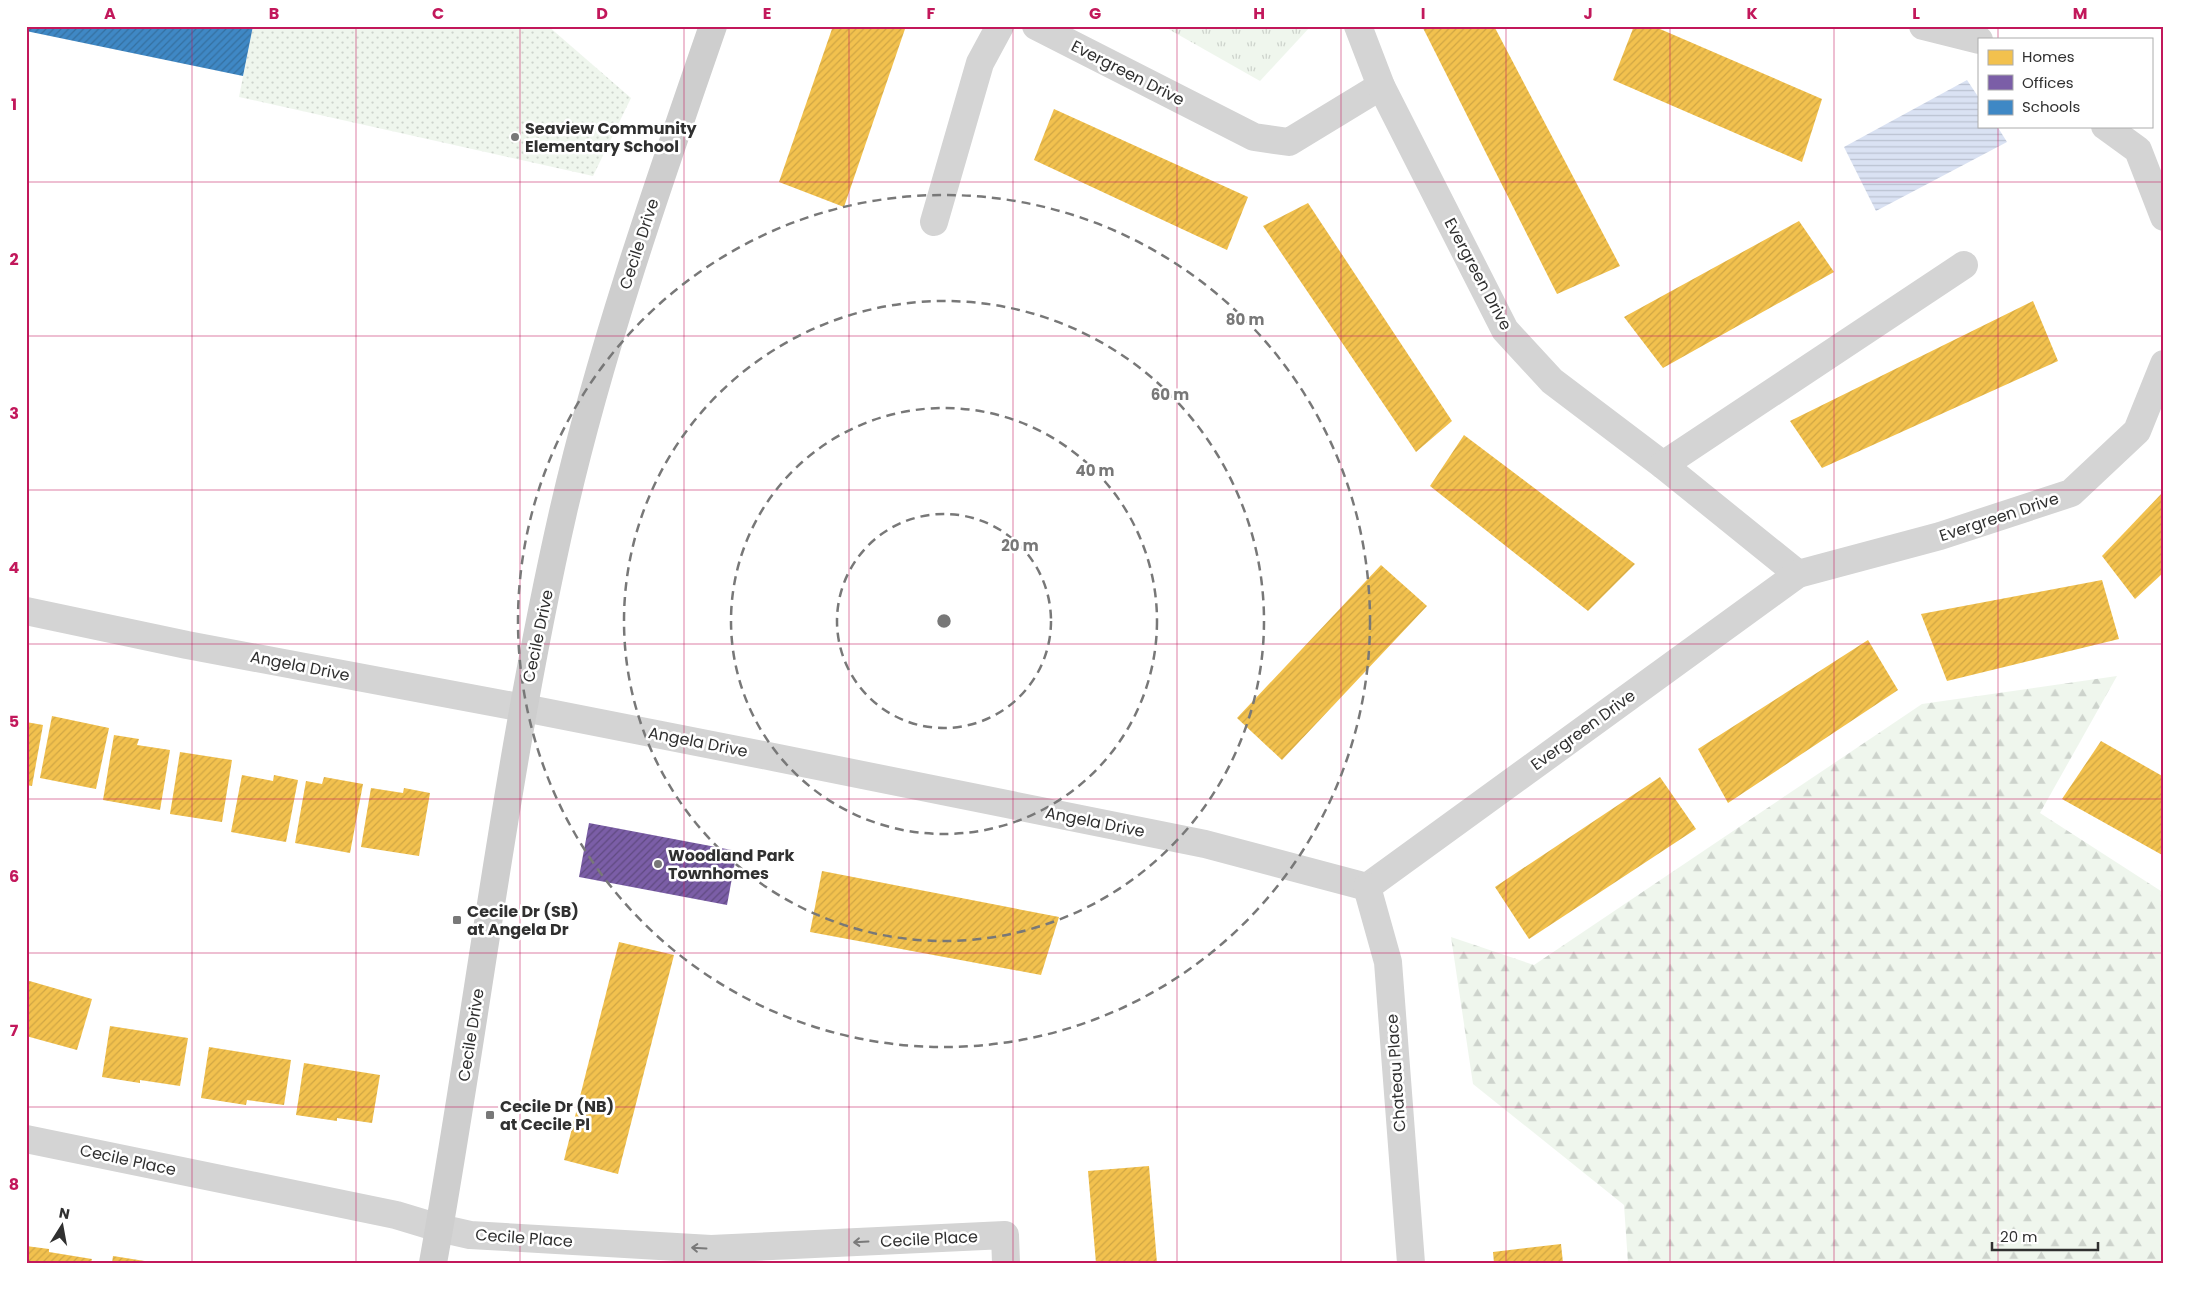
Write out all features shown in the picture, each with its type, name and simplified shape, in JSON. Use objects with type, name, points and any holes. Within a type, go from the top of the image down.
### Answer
[{"type":"street","name":"Cecile Drive","points":[[433,1263],[524,708],[563,512],[607,343],[713,26]]},
{"type":"street","points":[[934,222],[980,64],[1000,26]]},
{"type":"street","name":"Evergreen Drive","points":[[1036,26],[1254,137],[1289,142],[1381,86]]},
{"type":"street","name":"Evergreen Drive","points":[[1358,26],[1381,86],[1505,330],[1552,381],[1663,466],[1798,574]]},
{"type":"street","points":[[1923,26],[1978,40]]},
{"type":"street","points":[[2108,128],[2138,150],[2164,217]]},
{"type":"street","points":[[1663,466],[1964,265]]},
{"type":"street","name":"Evergreen Drive","points":[[1367,886],[1798,574],[1940,536],[2072,494],[2137,431],[2164,364]]},
{"type":"street","name":"Angela Drive","points":[[26,612],[187,645],[524,708],[1205,844],[1367,886]]},
{"type":"street","name":"Chateau Place","points":[[1367,886],[1388,962],[1411,1263]]},
{"type":"street","name":"Cecile Place","points":[[26,1139],[396,1215],[470,1235],[711,1249],[1005,1235],[1006,1263]]},
{"type":"green space","name":"Seaview Community Elementary School","points":[[253,26],[548,26],[631,98],[593,176],[239,97]]},
{"type":"green space","points":[[1163,26],[1309,26],[1310,27],[1260,81]]},
{"type":"green space","points":[[2117,676],[2040,813],[2164,893],[2164,1263],[1628,1263],[1624,1205],[1473,1084],[1451,937],[1534,965],[1922,704]]},
{"type":"water","points":[[1967,80],[1978,96],[1978,128],[1998,128],[2007,142],[1876,211],[1844,147]]},
{"type":"building: Homes","points":[[833,26],[906,26],[844,207],[779,182]]},
{"type":"building: Homes","points":[[1422,26],[1494,26],[1620,266],[1557,294]]},
{"type":"building: Homes","points":[[1634,26],[1653,26],[1822,99],[1802,162],[1613,80]]},
{"type":"building: Homes","points":[[1054,109],[1248,197],[1227,250],[1034,160]]},
{"type":"building: Homes","points":[[1308,203],[1452,421],[1416,452],[1263,226]]},
{"type":"building: Homes","points":[[1799,221],[1834,272],[1663,368],[1624,317]]},
{"type":"building: Homes","points":[[2033,301],[2058,361],[1822,468],[1790,421]]},
{"type":"building: Homes","points":[[1464,435],[1635,564],[1588,611],[1430,486]]},
{"type":"building: Homes","points":[[2164,491],[2164,572],[2135,599],[2102,556]]},
{"type":"building: Homes","points":[[1381,565],[1427,606],[1282,760],[1237,718]]},
{"type":"building: Homes","points":[[2102,580],[2119,639],[1947,681],[1921,614]]},
{"type":"building: Homes","points":[[1868,640],[1898,690],[1728,803],[1698,749]]},
{"type":"building: Homes","points":[[52,716],[109,728],[96,789],[40,778]]},
{"type":"building: Homes","points":[[26,722],[43,725],[32,786],[26,785]]},
{"type":"building: Homes","points":[[114,735],[139,739],[137,745],[170,750],[160,810],[103,800]]},
{"type":"building: Homes","points":[[2101,741],[2164,777],[2164,856],[2062,799]]},
{"type":"building: Homes","points":[[180,752],[232,760],[222,822],[170,814]]},
{"type":"building: Homes","points":[[242,775],[273,781],[274,775],[298,780],[286,842],[231,832]]},
{"type":"building: Homes","points":[[324,777],[363,784],[350,853],[295,843],[306,781],[322,784]]},
{"type":"building: Homes","points":[[1660,777],[1696,829],[1529,939],[1495,887]]},
{"type":"building: Homes","points":[[371,788],[403,793],[404,788],[430,793],[419,856],[361,847]]},
{"type":"building: Homes","points":[[822,871],[1059,917],[1041,975],[810,932]]},
{"type":"building: Homes","points":[[619,942],[674,955],[618,1174],[564,1160]]},
{"type":"building: Homes","points":[[26,980],[92,999],[77,1050],[26,1036]]},
{"type":"building: Homes","points":[[110,1026],[188,1038],[180,1086],[140,1080],[140,1083],[102,1077]]},
{"type":"building: Homes","points":[[209,1047],[291,1060],[284,1105],[247,1100],[246,1105],[201,1098]]},
{"type":"building: Homes","points":[[304,1063],[380,1075],[372,1123],[337,1118],[337,1121],[296,1115]]},
{"type":"building: Homes","points":[[1149,1166],[1157,1263],[1096,1263],[1088,1171]]},
{"type":"building: Homes","points":[[1561,1244],[1563,1263],[1494,1263],[1493,1252]]},
{"type":"building: Homes","points":[[26,1246],[49,1249],[49,1252],[92,1259],[91,1263],[26,1263]]},
{"type":"building: Homes","points":[[113,1256],[151,1262],[151,1263],[112,1263]]},
{"type":"building: Offices","name":"Woodland Park Townhomes","points":[[589,823],[737,851],[727,905],[579,877]]},
{"type":"building: Schools","points":[[26,26],[253,26],[243,76],[26,31]]},
{"type":"place","name":"Seaview Community Elementary School","points":[[515,137]]},
{"type":"place","name":"Woodland Park Townhomes","points":[[658,864]]},
{"type":"place","name":"Cecile Dr (SB) at Angela Dr","points":[[457,920]]},
{"type":"place","name":"Cecile Dr (NB) at Cecile Pl","points":[[490,1115]]}]
